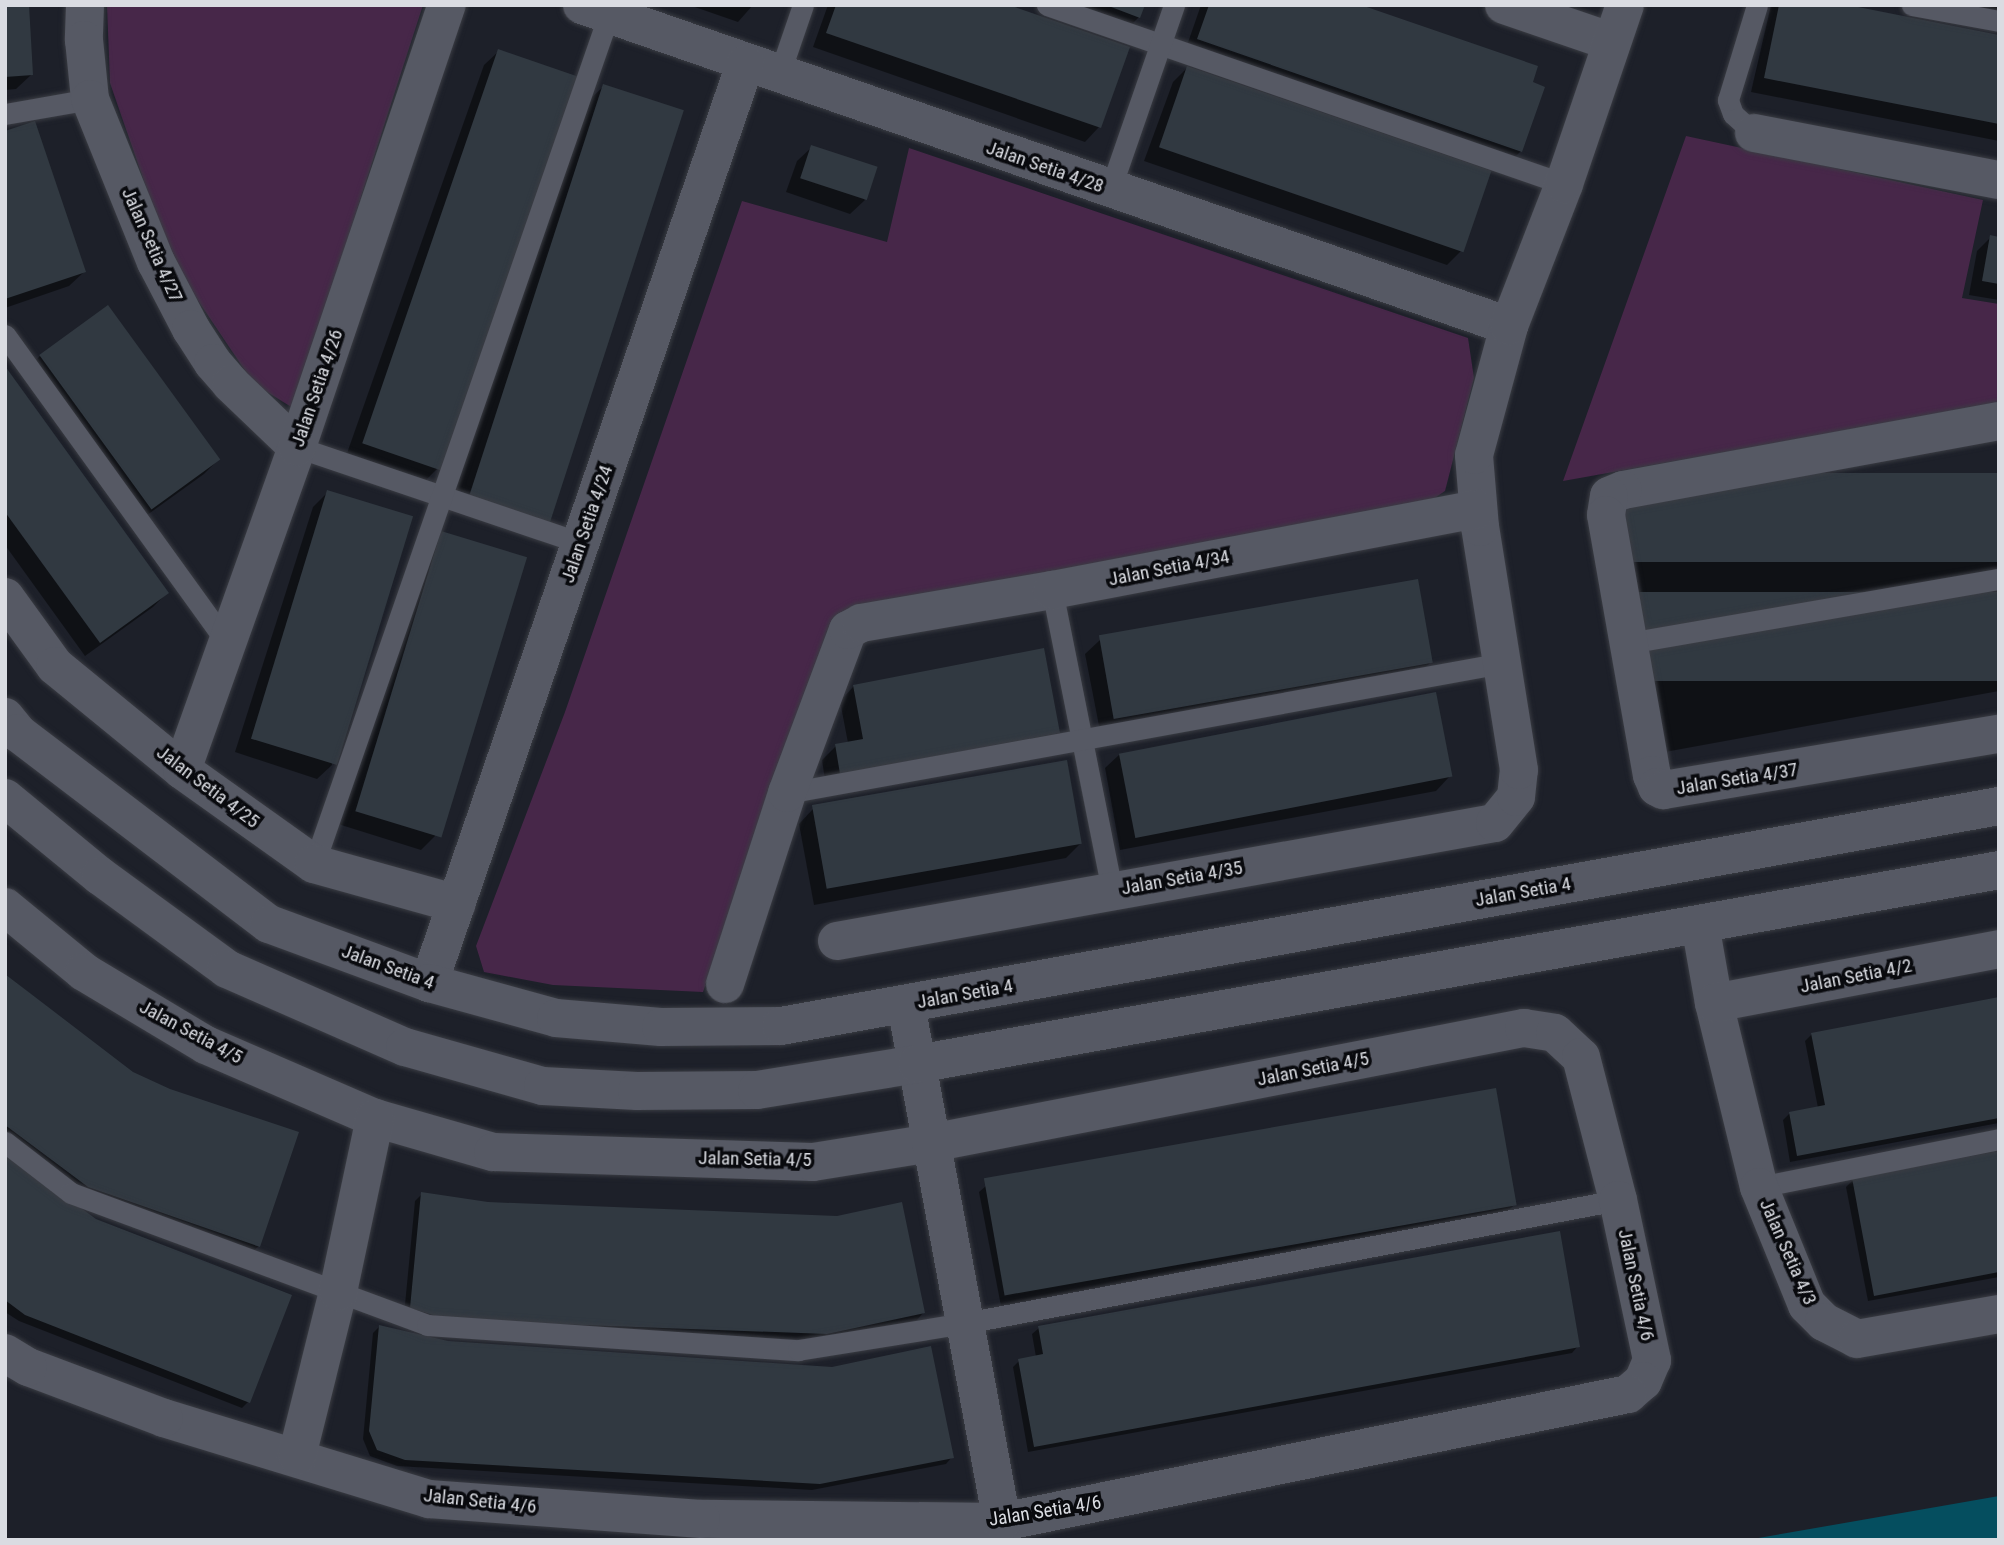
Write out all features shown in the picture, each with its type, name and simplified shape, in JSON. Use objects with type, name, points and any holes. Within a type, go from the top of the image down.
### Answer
[{"type":"street","name":"Jalan Setia 4/27","points":[[85,5],[84,40],[90,99],[156,262],[191,329],[231,384],[297,447]]},
{"type":"street","name":"Jalan Setia 4/26","points":[[182,770],[297,447],[447,5]]},
{"type":"street","points":[[1504,5],[1612,42]]},
{"type":"street","points":[[1502,663],[1477,509],[1474,455],[1509,326],[1564,184],[1625,5]]},
{"type":"street","name":"Jalan Setia 4/28","points":[[596,10],[762,70],[1509,326]]},
{"type":"street","name":"Jalan Setia 4/24","points":[[429,983],[580,543],[762,70]]},
{"type":"street","points":[[1754,133],[1999,180]]},
{"type":"street","name":"Jalan Setia 4/37","points":[[1999,421],[1623,490],[1609,496],[1606,515],[1652,775],[1657,787],[1663,790],[1999,734]]},
{"type":"street","name":"Jalan Setia 4/34","points":[[787,793],[842,642],[848,631],[861,622],[1052,590],[1477,509]]},
{"type":"street","name":"Jalan Setia 4/25","points":[[5,597],[55,666],[182,770],[314,864],[457,904]]},
{"type":"street","name":"Jalan Setia 4/35","points":[[837,941],[1495,823],[1516,797],[1518,770],[1502,663]]},
{"type":"street","name":"Jalan Setia 4","points":[[9,732],[269,924],[429,983],[556,1018],[661,1027],[781,1026],[1999,806]]},
{"type":"street","points":[[725,984],[787,793]]},
{"type":"street","points":[[5,799],[100,876],[226,969],[417,1051],[543,1086],[637,1091],[758,1090],[917,1064],[1999,870]]},
{"type":"street","name":"Jalan Setia 4/5","points":[[5,907],[84,972],[206,1045],[375,1118],[493,1152],[813,1161],[932,1143],[1524,1028],[1555,1033]]},
{"type":"street","name":"Jalan Setia 4/3","points":[[1700,924],[1714,1003],[1759,1187],[1807,1305],[1824,1322],[1857,1339],[1999,1314]]},
{"type":"street","name":"Jalan Setia 4/2","points":[[1714,1003],[1999,949]]},
{"type":"street","points":[[906,1004],[1002,1522]]},
{"type":"street","name":"Jalan Setia 4/6","points":[[5,1353],[28,1367],[164,1418],[297,1456],[429,1499],[701,1519],[958,1530],[1628,1394],[1643,1381],[1652,1360],[1618,1200],[1581,1057],[1555,1033]]},
{"type":"street","points":[[297,1456],[338,1292],[375,1118]]},
{"type":"lane","points":[[762,70],[803,5]]},
{"type":"lane","points":[[1047,5],[1564,184]]},
{"type":"lane","points":[[1110,190],[1174,5]]},
{"type":"lane","points":[[1754,133],[1732,114],[1728,100],[1757,5]]},
{"type":"lane","points":[[1912,5],[1999,21]]},
{"type":"lane","points":[[314,864],[442,496],[596,10]]},
{"type":"lane","points":[[5,114],[90,99]]},
{"type":"lane","points":[[5,335],[226,643]]},
{"type":"lane","points":[[297,447],[580,543]]},
{"type":"lane","points":[[1628,643],[1999,579]]},
{"type":"lane","points":[[1052,590],[1111,890]]},
{"type":"lane","points":[[787,793],[1502,663]]},
{"type":"lane","points":[[1759,1187],[1999,1139]]},
{"type":"lane","points":[[5,1142],[71,1193],[427,1325],[798,1350],[965,1322],[1618,1200]]},
{"type":"shaded area","points":[[107,5],[423,5],[293,408],[254,384],[172,262],[110,83]]},
{"type":"shaded area","points":[[1686,136],[1983,200],[1962,298],[1999,304],[1999,403],[1563,481]]},
{"type":"shaded area","points":[[909,148],[1468,338],[1474,378],[1445,491],[1424,505],[851,611],[827,631],[703,992],[553,985],[484,972],[476,946],[565,712],[742,201],[887,242]]},
{"type":"water","points":[[1999,1496],[1999,1540],[1747,1540]]},
{"type":"building","points":[[5,5],[29,5],[33,75],[5,77]]},
{"type":"building","points":[[836,5],[1009,5],[1130,47],[1101,128],[826,33]]},
{"type":"building","points":[[1106,5],[1145,5],[1140,18]]},
{"type":"building","points":[[1209,5],[1361,5],[1538,66],[1533,82],[1545,87],[1522,152],[1197,39]]},
{"type":"building","points":[[1779,5],[1848,5],[1999,35],[1999,124],[1764,78]]},
{"type":"building","points":[[498,49],[578,77],[443,471],[362,443]]},
{"type":"building","points":[[1187,66],[1491,171],[1463,252],[1159,147]]},
{"type":"building","points":[[603,84],[684,110],[550,522],[469,496]]},
{"type":"building","points":[[35,121],[86,272],[5,299],[5,131]]},
{"type":"building","points":[[811,145],[878,167],[867,200],[800,178]]},
{"type":"building","points":[[1990,235],[1999,237],[1999,284],[1982,281]]},
{"type":"building","points":[[108,305],[220,460],[152,509],[39,355]]},
{"type":"building","points":[[5,366],[169,593],[100,643],[5,512]]},
{"type":"building","points":[[1618,473],[1999,473],[1999,562],[1618,562]]},
{"type":"building","points":[[327,490],[413,516],[337,765],[251,739]]},
{"type":"building","points":[[441,531],[527,557],[441,838],[355,811]]},
{"type":"building","points":[[1418,579],[1433,663],[1114,719],[1099,635]]},
{"type":"building","points":[[1636,592],[1999,592],[1999,681],[1636,681]]},
{"type":"building","points":[[1044,648],[1060,733],[840,774],[835,744],[863,739],[853,685]]},
{"type":"building","points":[[1436,692],[1452,776],[1135,838],[1119,754]]},
{"type":"building","points":[[1067,760],[1082,844],[827,889],[812,805]]},
{"type":"building","points":[[5,974],[133,1072],[170,1089],[299,1132],[260,1247],[88,1187],[5,1125]]},
{"type":"building","points":[[1999,997],[1999,1118],[1797,1156],[1789,1112],[1825,1105],[1811,1033]]},
{"type":"building","points":[[1496,1088],[1517,1205],[1005,1295],[984,1178]]},
{"type":"building","points":[[1999,1151],[1999,1272],[1874,1296],[1852,1178]]},
{"type":"building","points":[[5,1152],[96,1219],[292,1295],[250,1403],[25,1315],[5,1300]]},
{"type":"building","points":[[421,1192],[488,1202],[837,1216],[902,1202],[925,1313],[827,1334],[449,1320],[410,1308]]},
{"type":"building","points":[[1560,1231],[1580,1347],[1034,1447],[1018,1359],[1043,1354],[1038,1326]]},
{"type":"building","points":[[379,1325],[448,1341],[832,1367],[931,1346],[954,1458],[820,1484],[405,1460],[377,1450],[369,1431]]}]
